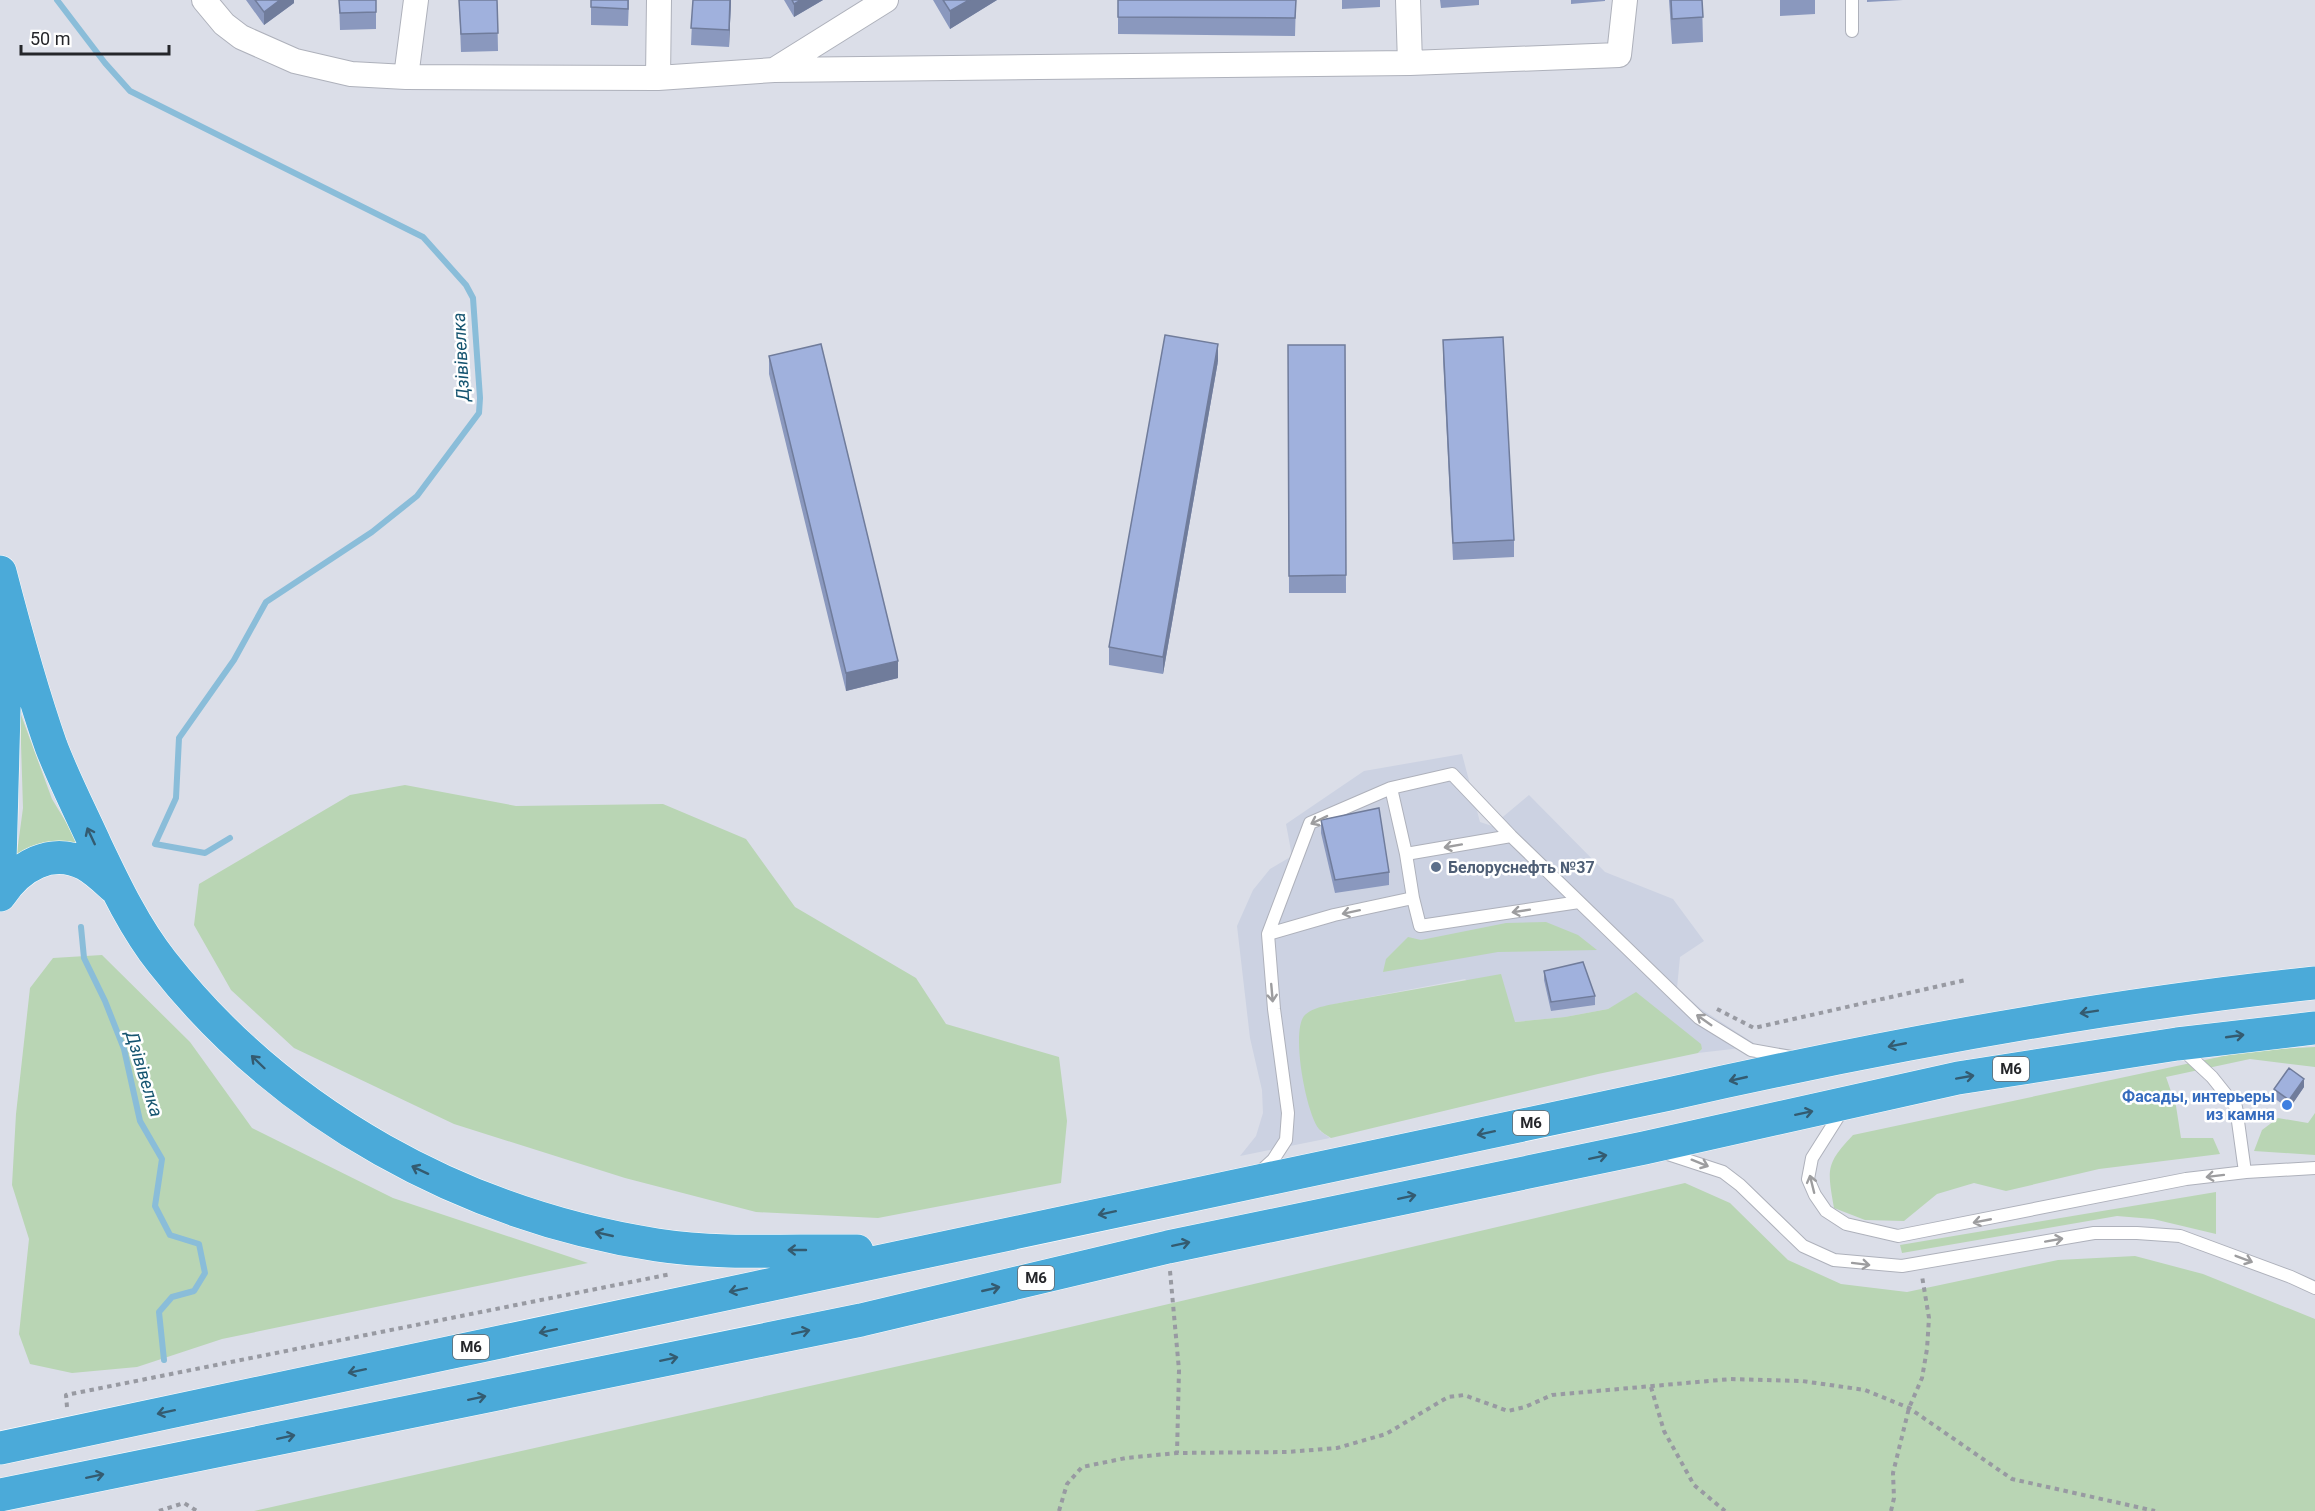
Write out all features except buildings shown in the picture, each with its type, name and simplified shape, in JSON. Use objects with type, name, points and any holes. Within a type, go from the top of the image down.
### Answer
[{"type":"highway","points":[[0,572],[15,632],[52,748],[116,889],[161,961],[211,1017],[278,1081],[388,1155],[437,1178],[540,1217],[604,1234],[659,1245],[728,1250],[919,1251]]},
{"type":"highway","points":[[0,635],[5,674],[0,863]]},
{"type":"highway","points":[[0,895],[17,873],[35,861],[54,857],[86,864],[116,889]]},
{"type":"highway","name":"М6","points":[[12,1445],[919,1251],[1247,1184],[1816,1061],[1936,1037],[2124,1007],[2315,983]]},
{"type":"highway","name":"М6","points":[[0,1495],[861,1320],[1168,1247],[1644,1148],[1958,1078],[2177,1044],[2309,1030]]},
{"type":"street","points":[[204,0],[224,24],[240,37],[295,61],[351,74],[406,77],[658,78],[774,70],[1410,63],[1619,55],[1624,0]]},
{"type":"street","points":[[406,77],[416,0]]},
{"type":"street","points":[[658,78],[659,0]]},
{"type":"street","points":[[774,70],[886,0]]},
{"type":"street","points":[[1408,0],[1410,63]]},
{"type":"lane","points":[[1852,0],[1852,31]]},
{"type":"lane","points":[[1247,1184],[1273,1160],[1286,1140],[1288,1113],[1274,1009],[1268,934],[1311,823],[1391,788],[1452,774],[1510,836],[1700,1018],[1751,1050],[1816,1061]]},
{"type":"lane","points":[[1391,788],[1420,926],[1579,902]]},
{"type":"lane","points":[[1406,854],[1510,836]]},
{"type":"lane","points":[[1268,934],[1334,915],[1413,898]]},
{"type":"lane","points":[[2177,1044],[2212,1077],[2236,1107],[2245,1172]]},
{"type":"lane","points":[[1846,1104],[1812,1158],[1808,1179],[1826,1212],[1846,1224],[1898,1236],[2187,1179],[2245,1172],[2315,1168]]},
{"type":"lane","points":[[1644,1148],[1690,1159],[1723,1172],[1740,1185],[1803,1246],[1834,1260],[1877,1266],[1919,1263],[2094,1233],[2137,1233],[2180,1236],[2315,1288]]},
{"type":"path","points":[[1712,1006],[1754,1028],[1966,980]]},
{"type":"path","points":[[1168,1247],[1179,1370],[1177,1453]]},
{"type":"path","points":[[1891,1511],[1894,1498],[1893,1473],[1909,1408],[1922,1378],[1927,1349],[1929,1318],[1919,1263]]},
{"type":"path","points":[[68,1408],[66,1395],[677,1272]]},
{"type":"path","points":[[1059,1511],[1067,1484],[1082,1467],[1126,1458],[1177,1453],[1287,1452],[1336,1448],[1386,1434],[1448,1397],[1464,1395],[1508,1411],[1525,1407],[1552,1395],[1651,1388],[1731,1379],[1802,1381],[1865,1390],[1909,1408],[2012,1479],[2155,1511]]},
{"type":"path","points":[[1651,1388],[1664,1431],[1694,1485],[1725,1511]]},
{"type":"path","points":[[159,1511],[184,1503],[197,1511]]},
{"type":"shaded area","points":[[1462,754],[1480,822],[1492,826],[1529,795],[1605,872],[1673,899],[1704,941],[1680,957],[1677,988],[1701,1009],[1758,1046],[1698,1053],[1702,1049],[1636,993],[1608,1009],[1565,1017],[1514,1022],[1465,979],[1344,1002],[1319,1008],[1320,1131],[1330,1138],[1240,1156],[1256,1136],[1263,1113],[1262,1090],[1250,1038],[1237,926],[1253,890],[1270,869],[1292,856],[1286,824],[1364,771]]},
{"type":"green space","points":[[20,712],[52,799],[81,847],[16,860],[23,808]]},
{"type":"green space","points":[[405,785],[516,806],[663,804],[746,839],[795,907],[916,978],[946,1024],[1059,1057],[1067,1121],[1061,1183],[878,1218],[756,1212],[625,1178],[454,1124],[294,1048],[231,990],[194,925],[199,884],[350,795]]},
{"type":"green space","points":[[1546,922],[1578,935],[1597,950],[1498,952],[1383,972],[1386,959],[1408,937],[1421,940],[1506,923]]},
{"type":"green space","points":[[102,955],[190,1042],[252,1128],[393,1198],[588,1263],[222,1339],[137,1367],[72,1373],[30,1364],[19,1334],[29,1239],[12,1185],[16,1114],[30,988],[53,958]]},
{"type":"green space","points":[[1501,974],[1515,1022],[1565,1017],[1608,1009],[1636,992],[1701,1044],[1702,1049],[1698,1053],[1598,1074],[1331,1138],[1319,1129],[1309,1107],[1302,1073],[1299,1039],[1300,1025],[1304,1016],[1317,1008],[1328,1005]]},
{"type":"green space","points":[[2315,1047],[2315,1067],[2250,1059],[2166,1077],[2176,1106],[2181,1138],[2213,1138],[2220,1154],[2099,1169],[2006,1191],[1974,1183],[1937,1194],[1904,1221],[1865,1220],[1834,1208],[1830,1184],[1831,1167],[1833,1160],[1853,1135],[2252,1050]]},
{"type":"green space","points":[[2315,1113],[2315,1155],[2254,1151],[2262,1130],[2278,1118],[2308,1123]]},
{"type":"green space","points":[[1685,1183],[1730,1203],[1788,1260],[1841,1284],[1907,1292],[2058,1260],[2135,1256],[2203,1274],[2315,1319],[2315,1511],[254,1511],[1006,1342]]},
{"type":"green space","points":[[2216,1192],[2216,1234],[2153,1219],[2117,1216],[1902,1253],[1900,1245]]},
{"type":"waterway","name":"Дзівівелка","points":[[57,0],[105,63],[130,91],[423,237],[466,285],[473,298],[479,413],[417,496],[372,532],[266,602],[234,660],[179,738],[176,798],[155,844],[205,853],[230,838]]},
{"type":"waterway","name":"Дзівівелка","points":[[81,927],[84,958],[105,1001],[124,1049],[140,1121],[162,1159],[155,1206],[170,1235],[199,1244],[205,1273],[194,1291],[172,1297],[159,1312],[164,1360]]},
{"type":"place","name":"Белоруснефть №37","points":[[1436,867]]},
{"type":"place","name":"Фасады, интерьеры из камня","points":[[2287,1105]]}]
